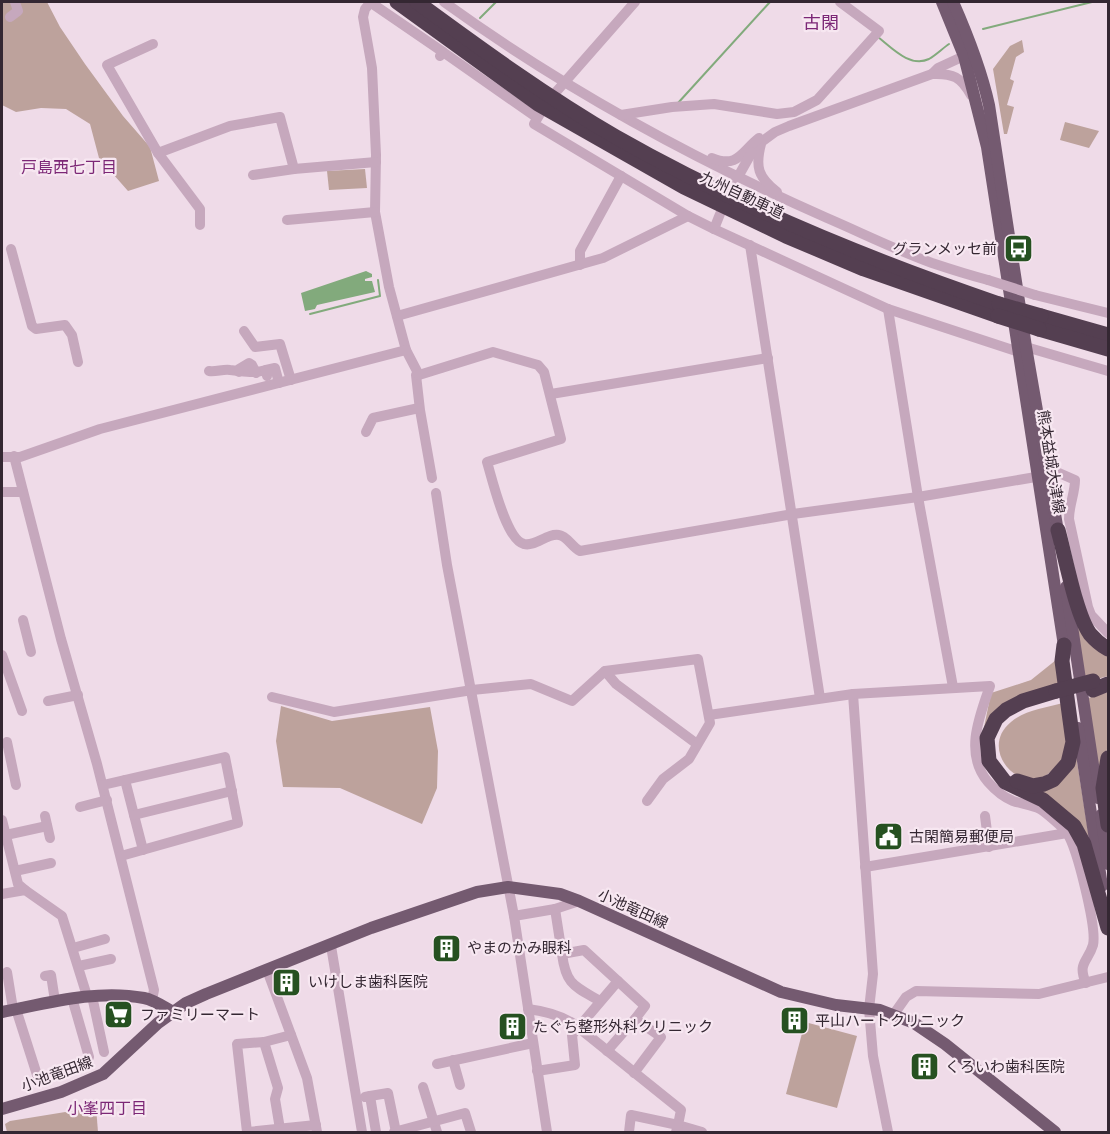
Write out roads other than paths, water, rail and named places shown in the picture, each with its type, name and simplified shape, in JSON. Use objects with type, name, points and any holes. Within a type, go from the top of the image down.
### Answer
[{"type":"highway","name":"九州自動車道","points":[[397,2],[538,104],[684,187],[786,236],[864,269],[1040,323],[1108,349]]},
{"type":"highway","name":"九州自動車道","points":[[417,2],[542,90],[613,135],[687,176],[862,255],[998,310]]},
{"type":"highway","name":"九州自動車道","points":[[1040,323],[1108,335]]},
{"type":"highway","points":[[1040,323],[1108,329]]},
{"type":"highway","points":[[1058,530],[1076,600],[1089,632],[1108,649]]},
{"type":"highway","points":[[1057,695],[1020,709],[1006,717],[997,730],[992,746],[996,761],[1012,779],[1033,786],[1044,784],[1053,780],[1068,763],[1073,742],[1062,661],[1064,645]]},
{"type":"highway","points":[[1093,686],[1108,676]]},
{"type":"highway","points":[[1108,684],[1023,701],[1006,710],[996,719],[987,738],[989,761],[1005,782],[1043,801],[1074,826],[1083,844],[1108,930]]},
{"type":"highway","points":[[1108,758],[1103,788],[1108,825]]},
{"type":"main road","name":"熊本益城大津線","points":[[942,2],[964,56],[987,147],[1043,476],[1064,645],[1108,930]]},
{"type":"main road","name":"熊本益城大津線","points":[[952,2],[970,41],[982,75],[999,162],[1023,349]]},
{"type":"main road","name":"熊本益城大津線","points":[[1043,476],[1058,530],[1108,864]]},
{"type":"main road","name":"小池竜田線","points":[[2,1109],[61,1092],[103,1074],[158,1023],[186,1003],[371,928],[477,892],[508,887],[560,894],[579,901],[781,992],[836,1005],[894,1014],[914,1023],[945,1044],[1055,1132]]},
{"type":"main road","points":[[10,1010],[89,996],[146,998],[173,1012]]},
{"type":"street","points":[[10,17],[18,10],[15,2]]},
{"type":"street","points":[[444,2],[492,36],[621,115],[737,177],[788,201],[930,262],[1035,295],[1108,314]]},
{"type":"street","points":[[556,92],[563,81],[634,2]]},
{"type":"street","points":[[621,115],[672,107],[714,104],[777,114],[794,112],[802,108],[817,100],[879,31],[840,2]]},
{"type":"street","points":[[419,375],[406,350],[389,287],[375,212],[376,162],[372,68],[363,17],[366,3],[538,115],[534,124],[688,216],[714,229],[888,309],[1023,349],[1108,371]]},
{"type":"street","points":[[935,71],[964,56],[970,41]]},
{"type":"street","points":[[153,44],[107,65],[158,153],[200,209],[200,225]]},
{"type":"street","points":[[964,56],[974,62],[982,75]]},
{"type":"street","points":[[672,143],[723,162],[737,159],[791,119],[930,68],[964,82],[971,96],[981,136],[987,147]]},
{"type":"street","points":[[158,153],[230,126],[280,117],[294,169]]},
{"type":"street","points":[[730,191],[759,142]]},
{"type":"street","points":[[759,142],[759,171],[772,188],[788,201]]},
{"type":"street","points":[[253,176],[294,169],[376,162]]},
{"type":"street","points":[[580,265],[580,251],[621,176]]},
{"type":"street","points":[[287,220],[375,212]]},
{"type":"street","points":[[714,229],[720,214]]},
{"type":"street","points":[[397,316],[603,258],[688,216]]},
{"type":"street","points":[[750,245],[820,698]]},
{"type":"street","points":[[11,249],[32,326],[36,329],[65,325],[72,335],[78,362]]},
{"type":"street","points":[[888,309],[918,496],[953,687]]},
{"type":"street","points":[[244,331],[255,347],[280,344],[291,380]]},
{"type":"street","points":[[2,457],[20,457],[100,429],[406,350]]},
{"type":"street","points":[[432,478],[419,408],[416,375],[493,352],[538,365],[544,372],[561,439],[487,462],[501,512],[520,544],[531,544],[557,534],[580,551],[793,514],[1059,473],[1075,480],[1075,489],[1069,506],[1069,519],[1085,596],[1091,615],[1108,633]]},
{"type":"street","points":[[551,394],[768,358]]},
{"type":"street","points":[[209,371],[261,372],[275,368],[274,384]]},
{"type":"street","points":[[366,432],[373,418],[419,408]]},
{"type":"street","points":[[14,456],[122,856],[154,990],[152,1000]]},
{"type":"street","points":[[2,492],[23,492]]},
{"type":"street","points":[[436,493],[447,565],[514,916],[547,1132]]},
{"type":"street","points":[[23,620],[31,652]]},
{"type":"street","points":[[2,655],[22,711]]},
{"type":"street","points":[[272,697],[334,712],[472,690],[531,684],[572,701],[605,671],[698,659],[710,723],[689,759],[663,779],[647,801]]},
{"type":"street","points":[[605,671],[616,684],[697,744]]},
{"type":"street","points":[[709,715],[853,694],[990,686],[977,729],[976,760],[982,775],[995,791],[1011,800],[1041,810],[1067,833],[1088,897],[1094,926],[1093,945],[1083,965],[1082,974],[1086,983]]},
{"type":"street","points":[[853,694],[873,974],[868,1009],[873,1056],[888,1132]]},
{"type":"street","points":[[48,701],[78,695]]},
{"type":"street","points":[[7,742],[16,785]]},
{"type":"street","points":[[103,785],[225,757],[238,823],[122,856]]},
{"type":"street","points":[[125,780],[143,850]]},
{"type":"street","points":[[134,815],[232,790]]},
{"type":"street","points":[[80,807],[107,800]]},
{"type":"street","points":[[985,816],[989,847]]},
{"type":"street","points":[[51,838],[46,821],[3,827],[18,884],[62,916],[89,996],[104,1052]]},
{"type":"street","points":[[866,867],[1067,833]]},
{"type":"street","points":[[15,871],[51,864]]},
{"type":"street","points":[[2,894],[25,890]]},
{"type":"street","points":[[514,916],[555,909],[579,901]]},
{"type":"street","points":[[555,909],[568,979],[576,987],[600,1000]]},
{"type":"street","points":[[73,948],[105,939]]},
{"type":"street","points":[[331,946],[362,1132]]},
{"type":"street","points":[[562,954],[584,950],[645,1006],[607,1051]]},
{"type":"street","points":[[79,966],[111,959]]},
{"type":"street","points":[[267,969],[307,1078],[316,1129],[248,1132],[237,1044],[264,1042],[291,1035]]},
{"type":"street","points":[[7,972],[10,1010],[38,1078]]},
{"type":"street","points":[[45,976],[51,975],[55,1001]]},
{"type":"street","points":[[894,1014],[906,997],[916,991],[1039,994],[1108,977]]},
{"type":"street","points":[[537,1071],[575,1065],[572,1035],[618,981]]},
{"type":"street","points":[[72,998],[89,1057]]},
{"type":"street","points":[[528,1009],[565,1018],[578,1027],[681,1110],[677,1129]]},
{"type":"street","points":[[634,1073],[661,1037],[635,1019]]},
{"type":"street","points":[[264,1042],[278,1088],[275,1099],[280,1129]]},
{"type":"street","points":[[437,1064],[533,1042]]},
{"type":"street","points":[[453,1060],[460,1085]]},
{"type":"street","points":[[423,1087],[437,1132]]},
{"type":"street","points":[[356,1099],[388,1093],[398,1132],[465,1113],[471,1132]]},
{"type":"street","points":[[370,1096],[376,1132]]},
{"type":"street","points":[[629,1132],[631,1115],[677,1129],[702,1132]]},
{"type":"waterway","points":[[480,18],[496,2]]},
{"type":"waterway","points":[[678,103],[770,2]]},
{"type":"waterway","points":[[983,29],[1092,2]]},
{"type":"waterway","points":[[878,37],[902,56],[915,61],[929,59],[949,44]]},
{"type":"waterway","points":[[310,314],[380,296],[378,280]]},
{"type":"place","name":"グランメッセ前","points":[[1018,249]]},
{"type":"place","name":"古閑簡易郵便局","points":[[888,837]]},
{"type":"place","name":"やまのかみ眼科","points":[[446,948]]},
{"type":"place","name":"いけしま歯科医院","points":[[287,982]]},
{"type":"place","name":"ファミリーマート","points":[[119,1015]]},
{"type":"place","name":"平山ハートクリニック","points":[[794,1021]]},
{"type":"place","name":"たぐち整形外科クリニック","points":[[512,1027]]},
{"type":"place","name":"くろいわ歯科医院","points":[[924,1067]]},
{"type":"district","name":"古閑","points":[[821,23]]},
{"type":"district","name":"戸島西七丁目","points":[[69,167]]},
{"type":"district","name":"小峯四丁目","points":[[107,1108]]}]
